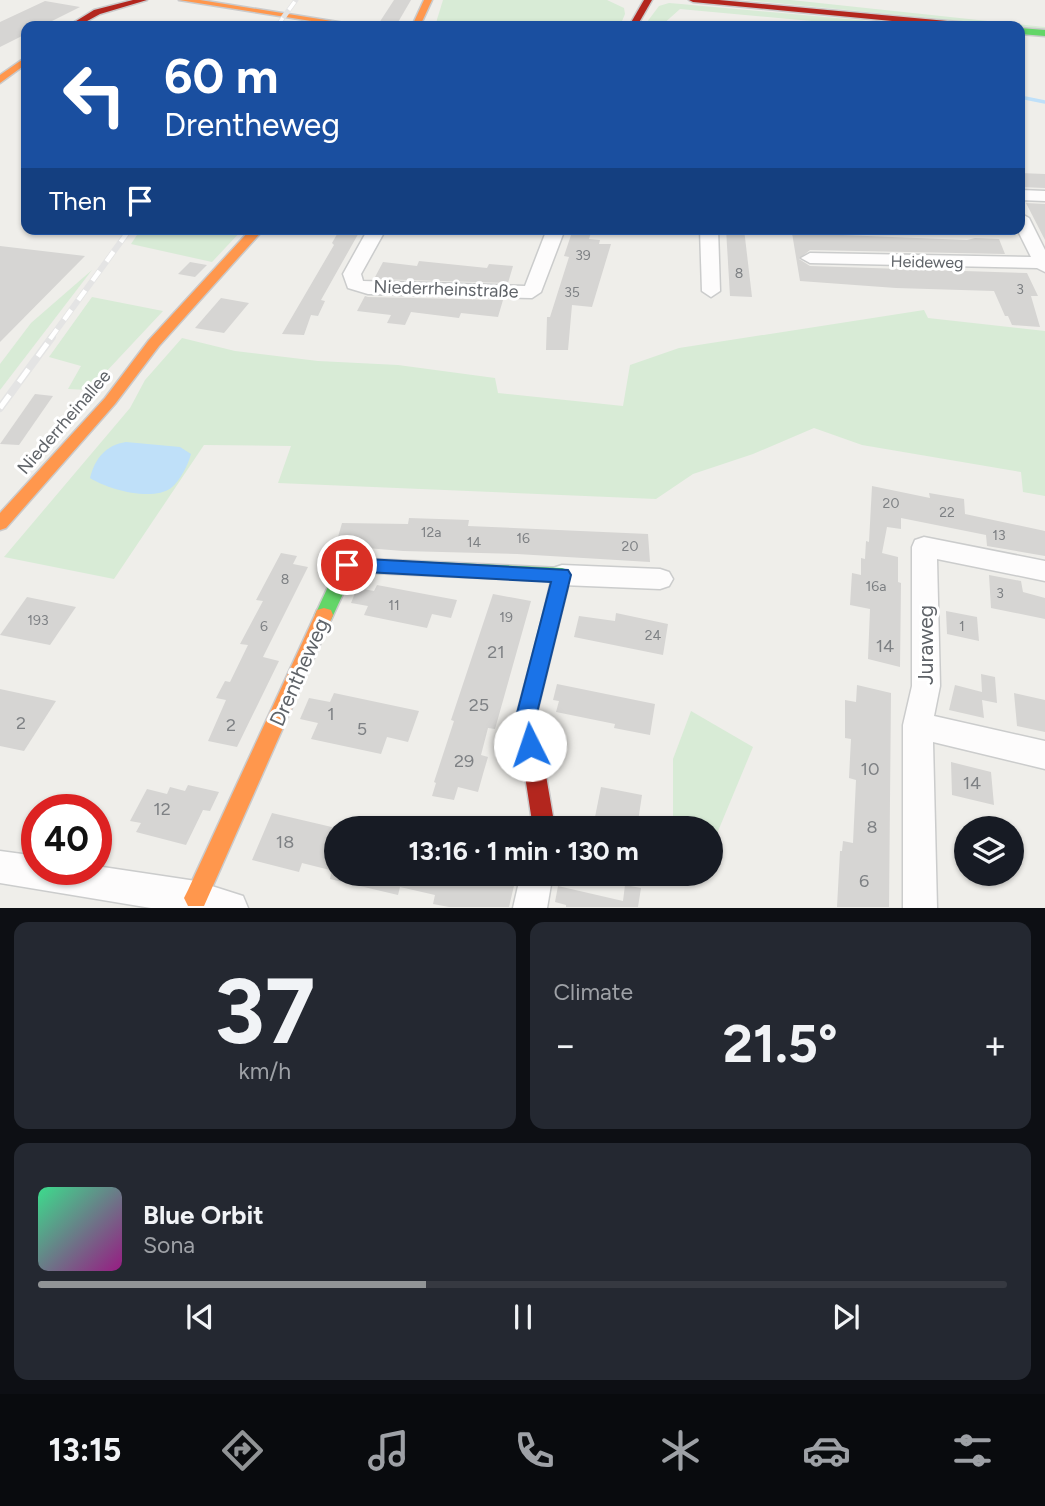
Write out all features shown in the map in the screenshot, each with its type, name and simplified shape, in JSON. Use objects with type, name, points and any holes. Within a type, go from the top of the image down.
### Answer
[{"type":"main road","points":[[81,21],[97,12],[143,0]]},
{"type":"main road","points":[[183,0],[325,21]]},
{"type":"main road","points":[[418,21],[428,0]]},
{"type":"main road","points":[[693,0],[916,21]]},
{"type":"main road","points":[[624,2],[640,14]]},
{"type":"main road","points":[[1025,31],[1045,33]]},
{"type":"main road","points":[[0,80],[21,64]]},
{"type":"main road","name":"Niederrheinallee","points":[[0,504],[95,398],[154,343],[253,235]]},
{"type":"main road","name":"Niederrheinallee","points":[[0,524],[110,401],[154,343]]},
{"type":"main road","name":"Drentheweg","points":[[197,898],[347,565],[562,575]]},
{"type":"main road","points":[[542,816],[526,717],[562,575]]},
{"type":"street","points":[[1025,195],[1045,196]]},
{"type":"street","points":[[1025,228],[1044,265]]},
{"type":"street","name":"Niederrheinstraße","points":[[374,235],[352,274],[355,284],[368,288],[533,292],[554,235]]},
{"type":"street","points":[[709,235],[711,291]]},
{"type":"street","name":"Heideweg","points":[[810,258],[1044,265]]},
{"type":"street","name":"Juraweg","points":[[920,908],[918,725],[926,686],[924,547],[1045,571]]},
{"type":"street","name":"Drentheweg","points":[[562,575],[660,579]]},
{"type":"street","points":[[918,725],[1045,755]]},
{"type":"street","points":[[0,867],[197,898],[231,908]]},
{"type":"street","points":[[530,908],[534,886]]},
{"type":"green space","points":[[443,0],[607,0],[624,8],[625,14],[622,21],[437,21]]},
{"type":"green space","points":[[743,0],[791,0],[989,21],[962,21]]},
{"type":"green space","points":[[669,3],[870,21],[812,21],[680,9],[667,21],[648,21],[659,6]]},
{"type":"green space","points":[[1025,25],[1045,27],[1025,27]]},
{"type":"green space","points":[[137,235],[237,235],[212,262],[131,244]]},
{"type":"green space","points":[[92,270],[0,390],[0,364],[31,323]]},
{"type":"green space","points":[[92,297],[163,311],[89,390],[68,389],[81,366],[49,357]]},
{"type":"green space","points":[[924,310],[928,318],[1045,331],[1045,496],[1023,492],[1021,472],[862,445],[814,428],[753,454],[693,474],[656,499],[278,483],[291,446],[204,445],[114,579],[4,557],[130,408],[145,380],[182,338],[235,351],[318,361],[398,365],[495,378],[498,393],[623,406],[630,365],[679,348]]},
{"type":"green space","points":[[691,711],[753,747],[723,819],[723,816],[673,816],[673,759]]},
{"type":"water","points":[[126,442],[180,447],[191,454],[178,481],[163,492],[130,492],[90,478],[95,464],[107,449]]},
{"type":"building","points":[[394,0],[411,0],[399,21],[380,21]]},
{"type":"building","points":[[45,1],[80,7],[52,21],[21,21],[21,36],[0,47],[0,22]]},
{"type":"building","points":[[1025,173],[1045,174],[1045,188],[1025,187]]},
{"type":"building","points":[[1026,203],[1045,204],[1045,240]]},
{"type":"building","points":[[337,235],[358,235],[321,300],[325,301],[318,316],[311,315],[304,335],[282,334],[334,245],[332,243]]},
{"type":"building","points":[[571,235],[590,235],[589,239],[600,240],[599,244],[611,244],[592,307],[572,305],[568,350],[546,350],[547,317],[550,317],[569,257],[564,256]]},
{"type":"building","points":[[726,235],[745,235],[752,297],[730,296]]},
{"type":"building","points":[[792,235],[999,239],[1005,254],[810,250],[799,259],[810,266],[1027,273],[1038,296],[1031,296],[1040,327],[1012,325],[994,291],[800,281]]},
{"type":"building","points":[[0,246],[85,256],[0,342]]},
{"type":"building","points":[[419,261],[487,268],[489,264],[513,266],[508,283],[374,279],[383,262],[417,266]]},
{"type":"building","points":[[190,262],[207,265],[195,277],[178,274]]},
{"type":"building","points":[[365,296],[503,300],[498,317],[461,313],[459,318],[411,312],[405,325],[387,323],[391,315],[357,311]]},
{"type":"building","points":[[221,298],[249,303],[224,333],[195,328]]},
{"type":"building","points":[[35,394],[53,396],[19,445],[0,444]]},
{"type":"building","points":[[872,486],[930,498],[929,493],[964,499],[965,514],[1045,531],[1045,556],[987,546],[986,535],[901,518],[901,529],[887,527],[882,553],[898,557],[898,582],[901,583],[900,667],[868,659],[870,609],[850,605],[852,573],[861,575],[861,558],[865,559],[866,541],[869,542]]},
{"type":"building","points":[[409,518],[469,520],[468,526],[648,534],[650,562],[403,551],[354,547],[356,538],[338,537],[342,523],[408,524]]},
{"type":"building","points":[[281,553],[297,556],[293,564],[308,567],[263,657],[279,661],[237,747],[208,741],[226,700],[216,698],[225,681],[230,682],[248,645],[240,644],[263,601],[256,600]]},
{"type":"building","points":[[989,575],[1021,581],[1023,592],[1045,598],[1045,619],[991,608]]},
{"type":"building","points":[[377,585],[457,600],[451,618],[432,614],[427,628],[364,615],[368,606],[351,603],[357,588],[374,591]]},
{"type":"building","points":[[493,594],[531,601],[495,729],[488,728],[481,755],[488,757],[478,792],[458,787],[454,800],[432,796],[454,721],[451,720]]},
{"type":"building","points":[[27,597],[76,607],[50,645],[0,635]]},
{"type":"building","points":[[946,611],[977,617],[979,641],[947,634]]},
{"type":"building","points":[[616,613],[668,624],[663,655],[574,637],[579,616],[615,621]]},
{"type":"building","points":[[981,674],[995,677],[997,703],[982,700],[984,718],[949,710],[955,685],[982,692]]},
{"type":"building","points":[[557,684],[655,704],[650,735],[614,728],[615,724],[556,712],[559,701],[553,700]]},
{"type":"building","points":[[857,685],[891,693],[889,907],[837,907],[840,851],[843,841],[853,843],[856,780],[849,778],[851,739],[845,738],[845,700],[856,702]]},
{"type":"building","points":[[0,689],[56,701],[24,751],[0,746]]},
{"type":"building","points":[[334,693],[419,711],[408,742],[387,737],[381,754],[311,739],[318,723],[300,719],[309,698],[330,702]]},
{"type":"building","points":[[1014,693],[1045,700],[1045,732],[1017,726]]},
{"type":"building","points":[[951,762],[991,772],[994,805],[952,795]]},
{"type":"building","points":[[188,785],[219,792],[210,811],[203,810],[186,845],[136,832],[141,823],[130,821],[147,789],[167,794],[170,787],[185,791]]},
{"type":"building","points":[[601,787],[642,795],[639,816],[595,816]]},
{"type":"building","points":[[272,813],[324,825],[324,868],[302,863],[299,872],[252,860]]},
{"type":"building","points":[[360,886],[514,886],[509,907],[449,907],[433,904],[435,895],[400,887],[398,895]]},
{"type":"building","points":[[558,886],[623,901],[625,886],[641,888],[638,907],[566,907],[555,902]]},
{"type":"waterway","points":[[1025,98],[1045,102]]},
{"type":"railway","points":[[281,21],[296,0]]},
{"type":"railway","points":[[50,339],[126,235]]},
{"type":"railway","points":[[0,408],[52,337]]},
{"type":"traffic: fast","points":[[1025,31],[1045,33]]},
{"type":"traffic: fast","points":[[324,615],[347,565],[562,575],[549,627]]},
{"type":"traffic: slow","points":[[183,0],[325,21]]},
{"type":"traffic: slow","points":[[418,21],[428,0]]},
{"type":"traffic: slow","points":[[0,80],[21,64]]},
{"type":"traffic: slow","points":[[0,524],[110,401],[154,343],[253,235]]},
{"type":"traffic: slow","points":[[196,898],[324,615]]},
{"type":"traffic: jam","points":[[81,21],[97,12],[143,0]]},
{"type":"traffic: jam","points":[[636,21],[648,0]]},
{"type":"traffic: jam","points":[[693,0],[916,21]]},
{"type":"traffic: jam","points":[[542,816],[526,717],[549,627]]},
{"type":"route","points":[[347,565],[562,575],[526,717],[530,745]]}]
